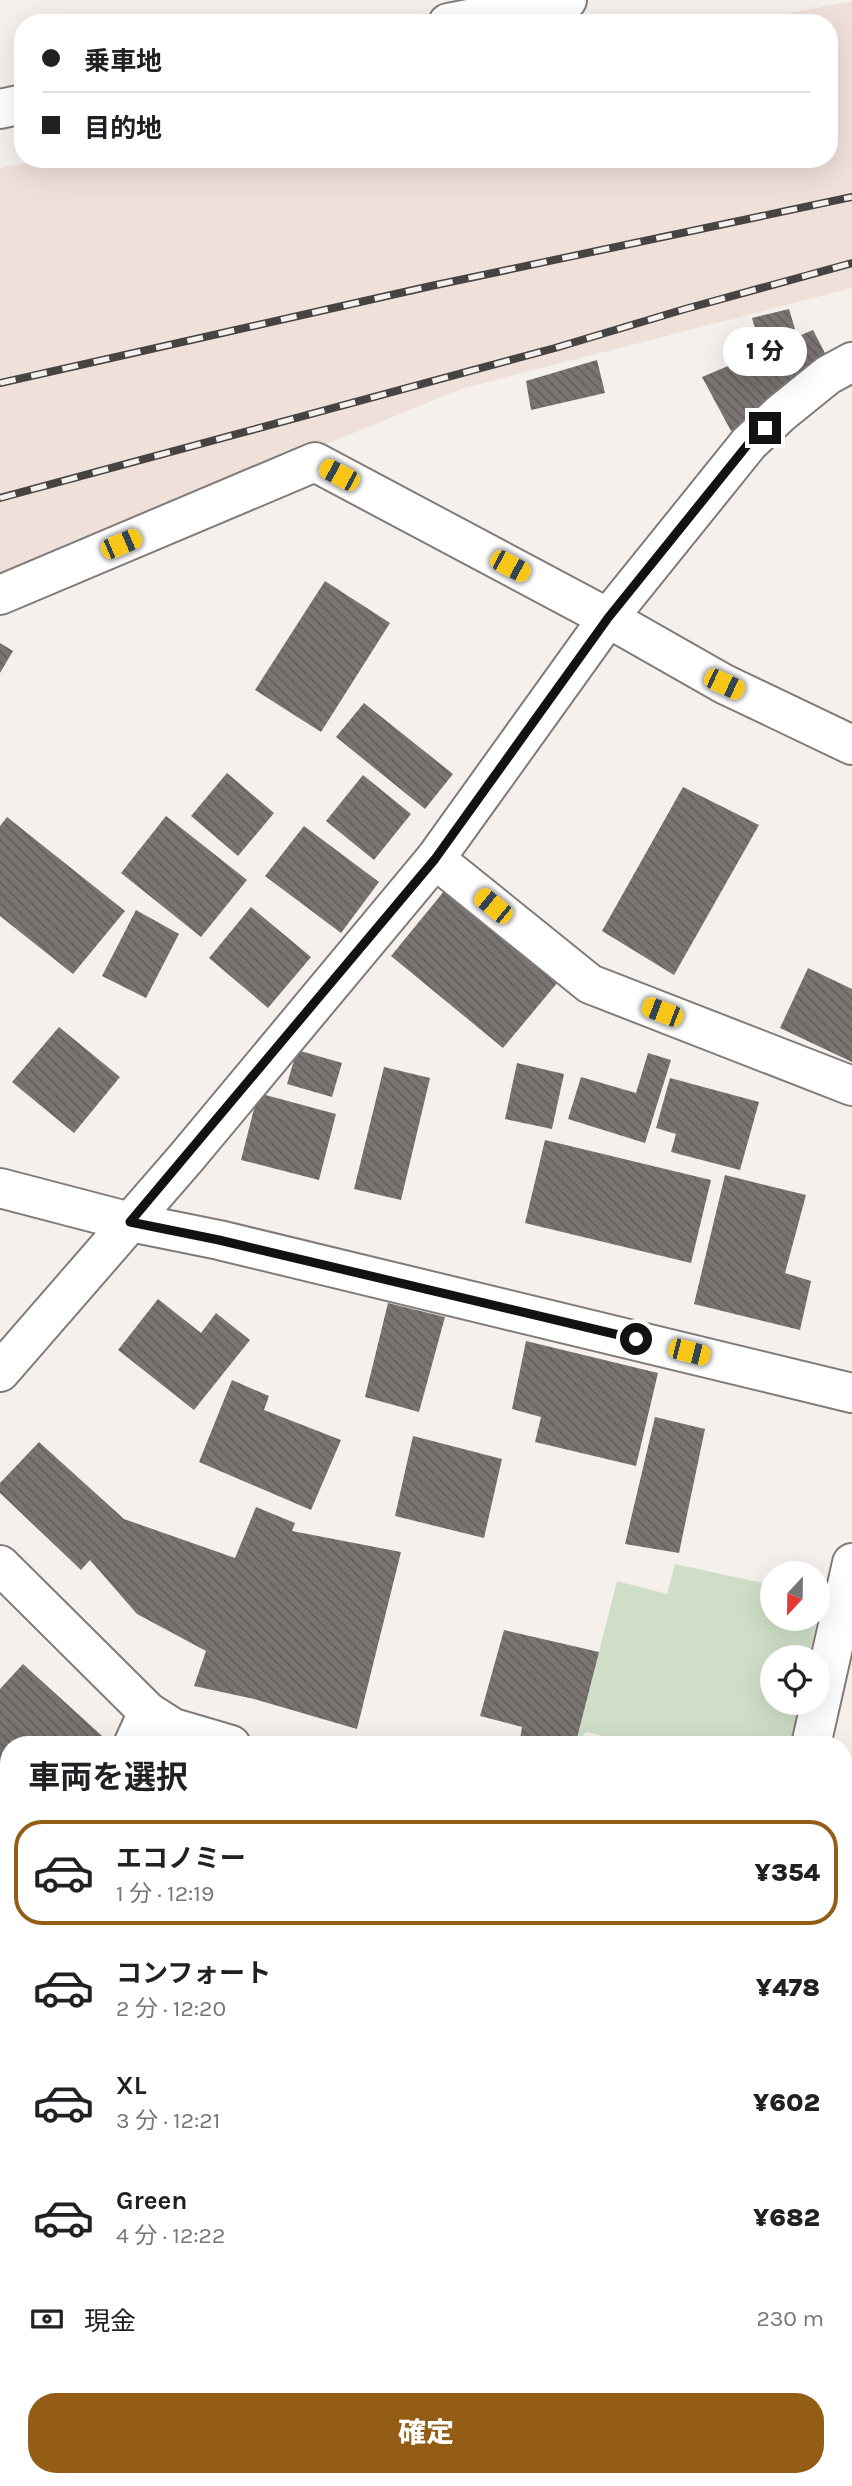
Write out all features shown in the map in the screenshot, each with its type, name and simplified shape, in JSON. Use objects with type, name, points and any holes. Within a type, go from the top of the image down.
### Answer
[{"type":"street","points":[[495,14],[567,0]]},
{"type":"street","points":[[0,1372],[130,1222],[435,859],[608,618],[749,443],[780,413],[828,375],[852,362]]},
{"type":"street","points":[[0,596],[315,462],[608,618],[724,684],[852,745]]},
{"type":"street","points":[[435,859],[590,984],[852,1086]]},
{"type":"street","points":[[0,1188],[130,1222],[219,1240],[852,1393]]},
{"type":"street","points":[[813,1736],[852,1563]]},
{"type":"street","points":[[0,1565],[141,1728],[173,1728],[200,1736]]},
{"type":"shaded area","points":[[852,1],[852,288],[464,388],[0,577],[0,168],[14,165],[14,168],[838,168],[838,14],[786,14]]},
{"type":"green space","points":[[675,1564],[760,1582],[760,1631],[814,1631],[812,1645],[760,1645],[760,1715],[797,1715],[793,1736],[602,1736],[587,1732],[578,1736],[617,1581],[667,1594]]},
{"type":"building","points":[[789,309],[795,329],[759,341],[752,318]]},
{"type":"building","points":[[813,330],[830,363],[731,431],[702,377]]},
{"type":"building","points":[[597,360],[605,393],[531,410],[526,381]]},
{"type":"building","points":[[325,581],[390,623],[321,732],[255,690]]},
{"type":"building","points":[[0,643],[13,651],[0,673]]},
{"type":"building","points":[[364,703],[453,774],[425,809],[336,737]]},
{"type":"building","points":[[227,773],[274,813],[238,856],[191,816]]},
{"type":"building","points":[[363,775],[411,814],[374,860],[326,821]]},
{"type":"building","points":[[683,787],[759,825],[674,975],[602,931]]},
{"type":"building","points":[[166,816],[247,880],[201,937],[121,873]]},
{"type":"building","points":[[7,817],[125,911],[73,974],[0,916],[0,826]]},
{"type":"building","points":[[304,826],[379,882],[341,933],[265,876]]},
{"type":"building","points":[[445,890],[558,982],[503,1048],[391,956]]},
{"type":"building","points":[[251,907],[311,957],[268,1008],[209,958]]},
{"type":"building","points":[[136,910],[179,934],[146,998],[102,976]]},
{"type":"building","points":[[808,968],[852,989],[852,1062],[780,1028]]},
{"type":"building","points":[[59,1027],[120,1077],[74,1133],[12,1082]]},
{"type":"building","points":[[297,1050],[342,1063],[332,1097],[287,1084]]},
{"type":"building","points":[[648,1053],[671,1060],[645,1143],[568,1119],[581,1077],[636,1093]]},
{"type":"building","points":[[517,1063],[564,1074],[552,1129],[505,1119]]},
{"type":"building","points":[[384,1067],[430,1078],[401,1200],[354,1189]]},
{"type":"building","points":[[670,1078],[759,1102],[740,1170],[671,1152],[676,1134],[656,1128]]},
{"type":"building","points":[[258,1093],[336,1114],[319,1180],[241,1160]]},
{"type":"building","points":[[545,1140],[711,1180],[691,1263],[525,1223]]},
{"type":"building","points":[[725,1175],[806,1195],[785,1273],[811,1281],[800,1330],[694,1304]]},
{"type":"building","points":[[158,1299],[201,1333],[216,1313],[250,1340],[194,1410],[118,1350]]},
{"type":"building","points":[[388,1303],[445,1317],[419,1412],[365,1397]]},
{"type":"building","points":[[526,1341],[658,1373],[636,1466],[535,1442],[541,1417],[512,1409]]},
{"type":"building","points":[[232,1380],[269,1396],[264,1410],[341,1440],[311,1510],[199,1462]]},
{"type":"building","points":[[655,1417],[705,1429],[679,1553],[625,1544]]},
{"type":"building","points":[[413,1436],[502,1459],[484,1538],[395,1516]]},
{"type":"building","points":[[39,1442],[124,1519],[235,1558],[256,1507],[295,1523],[292,1531],[401,1552],[357,1729],[254,1699],[194,1686],[206,1651],[137,1614],[90,1560],[81,1570],[0,1493],[0,1483]]},
{"type":"building","points":[[504,1630],[599,1652],[578,1736],[520,1736],[522,1727],[480,1716]]},
{"type":"building","points":[[23,1664],[102,1736],[0,1736],[0,1689]]},
{"type":"railway","points":[[0,383],[431,286],[852,197]]},
{"type":"railway","points":[[0,498],[555,348],[852,263]]},
{"type":"route","points":[[636,1339],[219,1240],[130,1222],[435,859],[608,618],[749,443],[765,428]]}]
